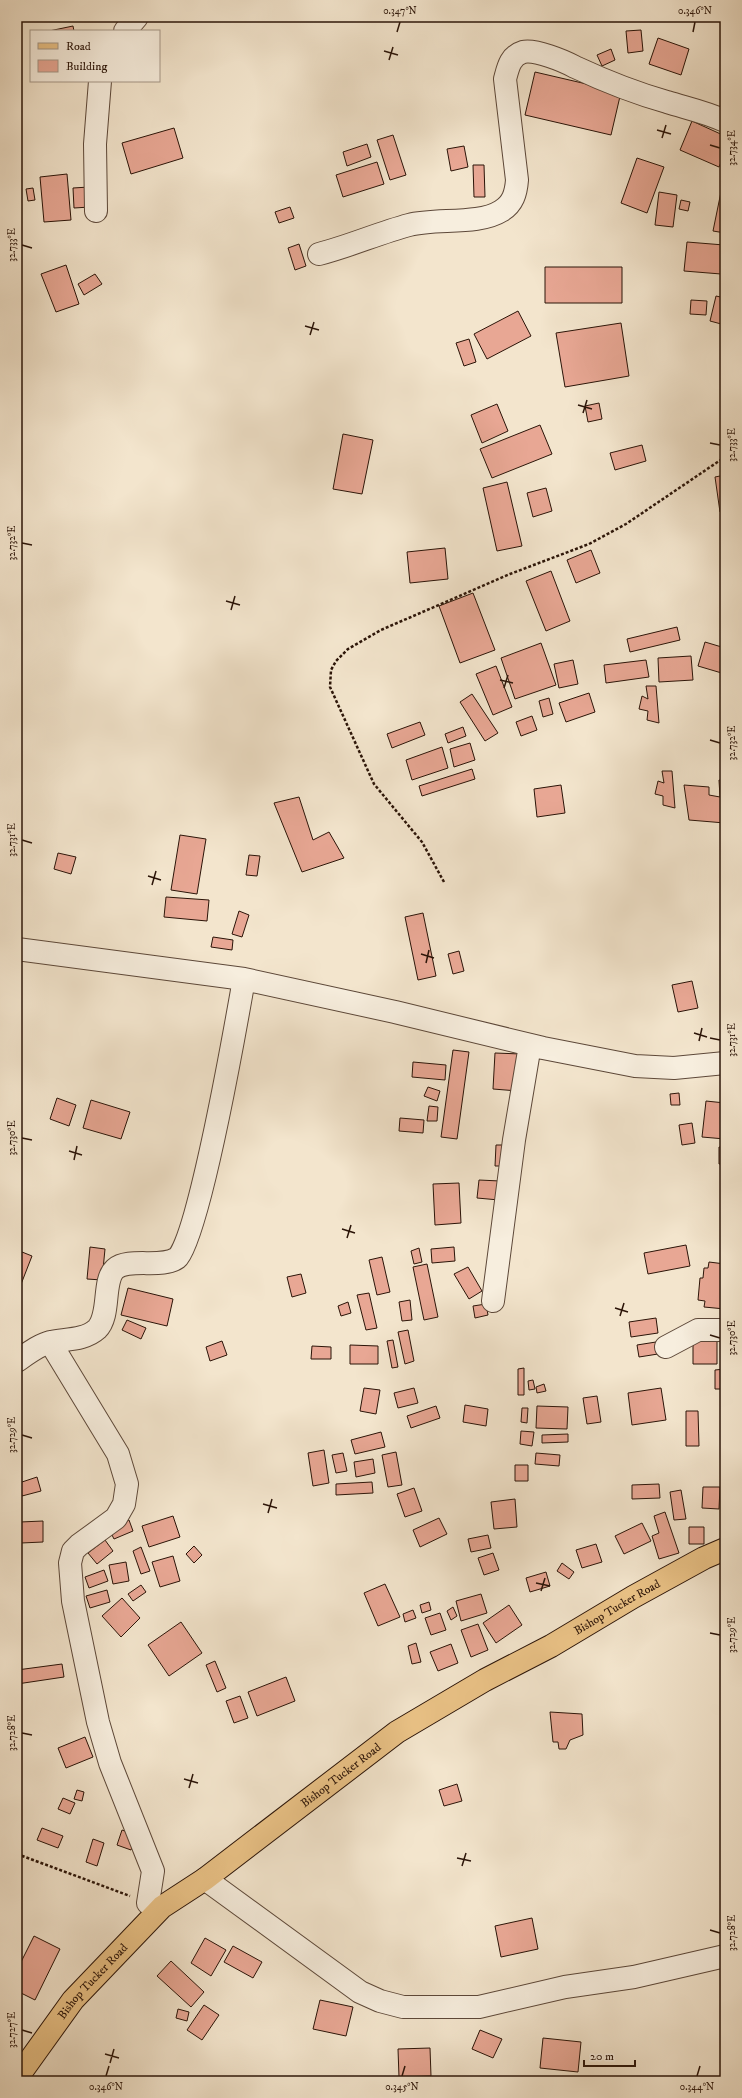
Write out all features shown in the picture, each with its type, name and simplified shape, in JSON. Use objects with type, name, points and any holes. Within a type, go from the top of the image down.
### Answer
[{"type":"main road","name":"Bishop Tucker Road","points":[[17,2078],[73,2000],[162,1907],[205,1879],[397,1732],[485,1680],[551,1646],[633,1597],[704,1558],[725,1549]]},
{"type":"street","points":[[126,30],[137,17]]},
{"type":"street","points":[[319,254],[349,247],[409,225],[488,217],[507,206],[516,192],[517,180],[505,79],[508,64],[515,56],[523,52],[538,53],[565,62],[609,83],[666,102],[711,114],[725,121]]},
{"type":"street","points":[[96,211],[95,144],[100,82]]},
{"type":"street","points":[[17,949],[244,980],[395,1012],[530,1045],[635,1066],[674,1068],[725,1063]]},
{"type":"street","points":[[17,1361],[50,1342],[68,1340],[88,1335],[98,1328],[105,1310],[112,1274],[116,1268],[126,1265],[163,1262],[177,1258],[183,1251],[188,1240],[202,1190],[244,980]]},
{"type":"street","points":[[493,1301],[514,1140],[530,1045]]},
{"type":"street","points":[[666,1347],[698,1330],[725,1330]]},
{"type":"street","points":[[50,1342],[118,1454],[127,1484],[124,1504],[116,1518],[79,1545],[73,1551],[70,1563],[73,1602],[81,1646],[110,1763],[153,1871],[148,1903]]},
{"type":"street","points":[[205,1879],[360,1992],[380,2001],[403,2007],[479,2007],[565,1987],[634,1977],[725,1956]]},
{"type":"path","points":[[444,882],[422,842],[374,784],[330,687],[331,670],[336,662],[348,650],[381,630],[495,580],[589,544],[626,524],[725,457]]},
{"type":"path","points":[[17,1854],[148,1903]]},
{"type":"building","points":[[73,26],[74,30],[54,30]]},
{"type":"building","points":[[641,30],[643,51],[628,53],[626,31]]},
{"type":"building","points":[[658,38],[689,49],[681,75],[649,64]]},
{"type":"building","points":[[611,49],[615,60],[602,66],[597,55]]},
{"type":"building","points":[[535,72],[621,92],[611,135],[525,115]]},
{"type":"building","points":[[692,121],[725,136],[725,153],[719,167],[680,150]]},
{"type":"building","points":[[174,128],[183,158],[131,174],[122,143]]},
{"type":"building","points":[[393,135],[406,175],[390,180],[377,140]]},
{"type":"building","points":[[367,144],[371,157],[347,166],[343,152]]},
{"type":"building","points":[[464,146],[468,167],[451,171],[447,149]]},
{"type":"building","points":[[637,158],[664,167],[647,213],[621,203]]},
{"type":"building","points":[[377,162],[384,184],[343,197],[336,175]]},
{"type":"building","points":[[473,165],[484,165],[485,197],[474,197]]},
{"type":"building","points":[[67,174],[71,220],[44,222],[40,177]]},
{"type":"building","points":[[89,187],[90,207],[74,208],[73,188]]},
{"type":"building","points":[[722,187],[725,188],[725,233],[713,231]]},
{"type":"building","points":[[33,188],[35,200],[28,201],[26,189]]},
{"type":"building","points":[[659,192],[677,195],[673,227],[655,225]]},
{"type":"building","points":[[681,200],[690,202],[688,211],[679,209]]},
{"type":"building","points":[[290,207],[294,218],[279,223],[275,212]]},
{"type":"building","points":[[687,242],[724,245],[721,274],[684,271]]},
{"type":"building","points":[[299,244],[306,266],[295,270],[288,248]]},
{"type":"building","points":[[66,265],[79,304],[56,312],[41,274]]},
{"type":"building","points":[[545,267],[622,267],[622,303],[545,303]]},
{"type":"building","points":[[95,274],[102,284],[84,295],[78,284]]},
{"type":"building","points":[[716,296],[725,298],[725,325],[710,321]]},
{"type":"building","points":[[691,300],[707,301],[706,315],[690,314]]},
{"type":"building","points":[[518,311],[531,336],[487,359],[474,334]]},
{"type":"building","points":[[621,323],[629,376],[565,387],[556,333]]},
{"type":"building","points":[[469,339],[476,362],[464,366],[456,343]]},
{"type":"building","points":[[599,403],[602,419],[588,422],[585,406]]},
{"type":"building","points":[[497,404],[508,431],[482,443],[471,415]]},
{"type":"building","points":[[540,425],[552,454],[492,478],[480,449]]},
{"type":"building","points":[[343,434],[373,440],[362,494],[333,489]]},
{"type":"building","points":[[642,445],[646,461],[615,470],[610,453]]},
{"type":"building","points":[[725,475],[725,512],[720,512],[715,477]]},
{"type":"building","points":[[507,482],[522,546],[497,551],[483,488]]},
{"type":"building","points":[[546,488],[552,511],[533,517],[527,493]]},
{"type":"building","points":[[445,548],[448,579],[410,583],[407,552]]},
{"type":"building","points":[[591,550],[600,573],[576,583],[567,560]]},
{"type":"building","points":[[551,571],[570,621],[546,631],[526,581]]},
{"type":"building","points":[[473,593],[495,650],[460,663],[439,606]]},
{"type":"building","points":[[677,627],[680,640],[630,652],[627,639]]},
{"type":"building","points":[[705,642],[725,648],[725,674],[698,666]]},
{"type":"building","points":[[541,643],[556,685],[515,699],[501,658]]},
{"type":"building","points":[[691,656],[693,680],[659,682],[658,658]]},
{"type":"building","points":[[573,660],[578,684],[559,688],[554,664]]},
{"type":"building","points":[[646,660],[649,677],[606,683],[604,665]]},
{"type":"building","points":[[496,666],[512,707],[493,715],[476,674]]},
{"type":"building","points":[[646,686],[656,686],[659,723],[647,720],[648,711],[639,709],[642,696],[648,699]]},
{"type":"building","points":[[589,693],[595,712],[566,722],[559,703]]},
{"type":"building","points":[[472,694],[498,733],[485,741],[460,702]]},
{"type":"building","points":[[549,698],[553,714],[543,717],[539,701]]},
{"type":"building","points":[[532,716],[537,730],[521,736],[516,722]]},
{"type":"building","points":[[420,722],[425,735],[392,748],[387,734]]},
{"type":"building","points":[[463,727],[466,736],[448,743],[445,734]]},
{"type":"building","points":[[470,743],[475,760],[454,767],[450,749]]},
{"type":"building","points":[[442,747],[448,768],[412,780],[406,760]]},
{"type":"building","points":[[472,769],[475,779],[422,796],[419,786]]},
{"type":"building","points":[[662,771],[672,771],[675,808],[663,805],[663,796],[655,794],[658,781],[664,783]]},
{"type":"building","points":[[719,780],[725,780],[725,823],[689,820],[684,785],[709,787],[709,795],[720,797]]},
{"type":"building","points":[[561,785],[565,813],[537,817],[534,789]]},
{"type":"building","points":[[299,797],[313,840],[329,832],[344,858],[302,872],[274,803]]},
{"type":"building","points":[[180,835],[206,839],[197,894],[171,890]]},
{"type":"building","points":[[58,853],[76,857],[71,874],[54,869]]},
{"type":"building","points":[[249,855],[260,856],[257,876],[246,875]]},
{"type":"building","points":[[166,897],[209,900],[207,921],[164,917]]},
{"type":"building","points":[[239,911],[249,915],[242,937],[232,934]]},
{"type":"building","points":[[423,913],[436,976],[418,980],[405,917]]},
{"type":"building","points":[[213,937],[233,940],[232,950],[211,947]]},
{"type":"building","points":[[459,951],[464,971],[453,974],[448,954]]},
{"type":"building","points":[[692,981],[698,1008],[678,1012],[672,985]]},
{"type":"building","points":[[453,1050],[469,1052],[457,1139],[441,1137]]},
{"type":"building","points":[[495,1053],[521,1054],[518,1091],[493,1089]]},
{"type":"building","points":[[413,1062],[446,1065],[445,1080],[412,1077]]},
{"type":"building","points":[[428,1087],[440,1091],[437,1101],[424,1096]]},
{"type":"building","points":[[679,1093],[680,1105],[671,1105],[670,1094]]},
{"type":"building","points":[[57,1098],[76,1105],[69,1126],[50,1119]]},
{"type":"building","points":[[91,1100],[130,1112],[121,1139],[83,1128]]},
{"type":"building","points":[[706,1101],[725,1103],[725,1139],[702,1137]]},
{"type":"building","points":[[429,1106],[438,1107],[437,1121],[427,1121]]},
{"type":"building","points":[[400,1118],[424,1120],[423,1133],[399,1131]]},
{"type":"building","points":[[692,1123],[695,1143],[682,1145],[679,1125]]},
{"type":"building","points":[[496,1145],[507,1145],[506,1166],[495,1166]]},
{"type":"building","points":[[719,1147],[725,1147],[725,1164],[719,1164]]},
{"type":"building","points":[[479,1180],[500,1181],[499,1200],[477,1198]]},
{"type":"building","points":[[459,1183],[461,1223],[435,1225],[433,1184]]},
{"type":"building","points":[[686,1245],[690,1266],[648,1274],[644,1253]]},
{"type":"building","points":[[90,1247],[105,1249],[102,1280],[87,1279]]},
{"type":"building","points":[[454,1247],[455,1261],[432,1263],[431,1249]]},
{"type":"building","points":[[419,1248],[422,1262],[414,1264],[411,1251]]},
{"type":"building","points":[[17,1250],[32,1256],[18,1292],[17,1291]]},
{"type":"building","points":[[382,1257],[390,1292],[377,1295],[369,1260]]},
{"type":"building","points":[[709,1262],[725,1264],[725,1309],[704,1307],[705,1301],[698,1300],[700,1278],[703,1278],[704,1268],[708,1268]]},
{"type":"building","points":[[427,1264],[438,1317],[424,1320],[413,1267]]},
{"type":"building","points":[[468,1267],[482,1291],[469,1299],[454,1274]]},
{"type":"building","points":[[301,1274],[306,1293],[292,1297],[287,1277]]},
{"type":"building","points":[[128,1288],[173,1299],[167,1326],[121,1315]]},
{"type":"building","points":[[369,1293],[377,1328],[366,1330],[357,1295]]},
{"type":"building","points":[[410,1300],[412,1320],[402,1321],[399,1302]]},
{"type":"building","points":[[348,1302],[351,1313],[341,1316],[338,1306]]},
{"type":"building","points":[[486,1304],[488,1315],[475,1318],[473,1306]]},
{"type":"building","points":[[656,1318],[658,1333],[631,1337],[629,1322]]},
{"type":"building","points":[[127,1320],[146,1328],[141,1339],[122,1330]]},
{"type":"building","points":[[408,1330],[414,1361],[405,1364],[398,1332]]},
{"type":"building","points":[[393,1340],[398,1367],[392,1368],[387,1341]]},
{"type":"building","points":[[717,1340],[717,1364],[693,1364],[693,1341]]},
{"type":"building","points":[[222,1341],[227,1355],[210,1361],[206,1347]]},
{"type":"building","points":[[656,1342],[658,1354],[639,1357],[637,1345]]},
{"type":"building","points":[[350,1345],[378,1346],[378,1364],[350,1364]]},
{"type":"building","points":[[312,1346],[331,1347],[331,1359],[311,1359]]},
{"type":"building","points":[[524,1368],[524,1395],[518,1395],[518,1369]]},
{"type":"building","points":[[725,1369],[725,1389],[715,1389],[715,1370]]},
{"type":"building","points":[[533,1380],[535,1389],[529,1390],[528,1381]]},
{"type":"building","points":[[544,1384],[546,1391],[537,1393],[536,1387]]},
{"type":"building","points":[[364,1388],[380,1390],[376,1414],[360,1411]]},
{"type":"building","points":[[414,1388],[418,1403],[398,1408],[394,1393]]},
{"type":"building","points":[[661,1388],[666,1420],[632,1425],[628,1393]]},
{"type":"building","points":[[597,1396],[601,1422],[587,1424],[583,1398]]},
{"type":"building","points":[[465,1405],[488,1409],[486,1426],[463,1422]]},
{"type":"building","points":[[436,1406],[440,1418],[411,1428],[407,1416]]},
{"type":"building","points":[[537,1406],[568,1407],[567,1429],[536,1428]]},
{"type":"building","points":[[522,1408],[528,1408],[527,1423],[521,1422]]},
{"type":"building","points":[[686,1411],[698,1411],[699,1446],[686,1446]]},
{"type":"building","points":[[521,1431],[534,1432],[532,1446],[520,1444]]},
{"type":"building","points":[[381,1432],[385,1447],[355,1454],[351,1440]]},
{"type":"building","points":[[568,1434],[568,1442],[542,1443],[542,1435]]},
{"type":"building","points":[[324,1450],[329,1483],[313,1486],[308,1453]]},
{"type":"building","points":[[396,1452],[402,1485],[388,1487],[382,1455]]},
{"type":"building","points":[[343,1453],[347,1471],[336,1473],[332,1455]]},
{"type":"building","points":[[536,1453],[560,1455],[559,1466],[535,1464]]},
{"type":"building","points":[[373,1459],[375,1473],[356,1477],[354,1462]]},
{"type":"building","points":[[515,1465],[528,1465],[528,1481],[515,1481]]},
{"type":"building","points":[[37,1477],[41,1491],[22,1496],[19,1483]]},
{"type":"building","points":[[372,1482],[373,1493],[336,1495],[336,1484]]},
{"type":"building","points":[[659,1484],[660,1498],[632,1499],[632,1485]]},
{"type":"building","points":[[703,1487],[720,1487],[719,1509],[702,1508]]},
{"type":"building","points":[[414,1488],[422,1511],[405,1517],[397,1494]]},
{"type":"building","points":[[681,1490],[686,1519],[674,1520],[670,1492]]},
{"type":"building","points":[[515,1499],[517,1527],[494,1529],[491,1502]]},
{"type":"building","points":[[665,1512],[679,1553],[659,1559],[652,1536],[659,1533],[654,1516]]},
{"type":"building","points":[[173,1516],[180,1537],[149,1547],[142,1526]]},
{"type":"building","points":[[439,1518],[447,1534],[420,1547],[413,1530]]},
{"type":"building","points":[[129,1520],[133,1531],[114,1539],[109,1529]]},
{"type":"building","points":[[43,1521],[43,1542],[21,1543],[20,1522]]},
{"type":"building","points":[[642,1523],[651,1541],[624,1554],[615,1536]]},
{"type":"building","points":[[689,1527],[704,1527],[704,1544],[689,1544]]},
{"type":"building","points":[[488,1535],[491,1548],[471,1552],[468,1539]]},
{"type":"building","points":[[105,1540],[113,1551],[97,1564],[88,1553]]},
{"type":"building","points":[[596,1544],[602,1562],[582,1568],[576,1550]]},
{"type":"building","points":[[194,1546],[202,1555],[194,1563],[186,1554]]},
{"type":"building","points":[[141,1547],[150,1571],[141,1574],[133,1551]]},
{"type":"building","points":[[493,1553],[499,1570],[484,1575],[478,1558]]},
{"type":"building","points":[[173,1556],[180,1581],[160,1587],[152,1562]]},
{"type":"building","points":[[126,1562],[129,1581],[113,1584],[109,1565]]},
{"type":"building","points":[[562,1563],[574,1572],[569,1579],[557,1571]]},
{"type":"building","points":[[104,1570],[108,1581],[89,1588],[85,1577]]},
{"type":"building","points":[[546,1572],[550,1586],[530,1592],[526,1578]]},
{"type":"building","points":[[385,1584],[400,1617],[378,1626],[364,1593]]},
{"type":"building","points":[[141,1585],[146,1592],[133,1601],[128,1594]]},
{"type":"building","points":[[107,1590],[110,1602],[90,1608],[86,1596]]},
{"type":"building","points":[[481,1594],[487,1613],[461,1621],[456,1601]]},
{"type":"building","points":[[122,1598],[140,1618],[121,1637],[102,1616]]},
{"type":"building","points":[[429,1602],[431,1610],[422,1613],[420,1605]]},
{"type":"building","points":[[509,1605],[522,1625],[496,1643],[483,1623]]},
{"type":"building","points":[[453,1607],[457,1616],[451,1620],[447,1611]]},
{"type":"building","points":[[413,1610],[416,1618],[405,1622],[403,1614]]},
{"type":"building","points":[[440,1613],[446,1630],[431,1635],[425,1618]]},
{"type":"building","points":[[181,1622],[202,1653],[169,1676],[148,1645]]},
{"type":"building","points":[[478,1624],[488,1650],[471,1657],[461,1630]]},
{"type":"building","points":[[416,1643],[421,1662],[412,1664],[408,1646]]},
{"type":"building","points":[[451,1644],[458,1663],[438,1671],[430,1652]]},
{"type":"building","points":[[215,1661],[226,1688],[217,1692],[206,1665]]},
{"type":"building","points":[[62,1664],[64,1677],[17,1684],[17,1670]]},
{"type":"building","points":[[286,1677],[295,1701],[257,1716],[248,1692]]},
{"type":"building","points":[[240,1696],[248,1718],[234,1723],[226,1701]]},
{"type":"building","points":[[550,1712],[582,1714],[583,1735],[570,1740],[566,1749],[559,1749],[558,1742],[553,1742]]},
{"type":"building","points":[[85,1737],[93,1757],[66,1768],[58,1748]]},
{"type":"building","points":[[457,1784],[462,1801],[444,1806],[439,1790]]},
{"type":"building","points":[[77,1790],[84,1792],[82,1801],[74,1799]]},
{"type":"building","points":[[63,1798],[75,1803],[70,1814],[58,1809]]},
{"type":"building","points":[[42,1828],[63,1836],[58,1848],[37,1840]]},
{"type":"building","points":[[122,1830],[136,1835],[131,1850],[117,1845]]},
{"type":"building","points":[[93,1839],[104,1843],[97,1866],[86,1862]]},
{"type":"building","points":[[532,1918],[538,1949],[501,1957],[495,1926]]},
{"type":"building","points":[[34,1936],[60,1949],[35,2000],[17,1991],[17,1970]]},
{"type":"building","points":[[205,1938],[226,1950],[211,1976],[191,1963]]},
{"type":"building","points":[[233,1946],[262,1962],[253,1978],[224,1962]]},
{"type":"building","points":[[171,1961],[204,1992],[191,2007],[157,1976]]},
{"type":"building","points":[[320,2000],[353,2007],[346,2036],[313,2029]]},
{"type":"building","points":[[204,2005],[219,2015],[202,2040],[187,2030]]},
{"type":"building","points":[[178,2009],[189,2012],[187,2021],[176,2018]]},
{"type":"building","points":[[480,2030],[502,2039],[493,2058],[472,2049]]},
{"type":"building","points":[[543,2038],[581,2042],[578,2072],[540,2068]]},
{"type":"building","points":[[430,2048],[431,2076],[399,2077],[398,2049]]}]
